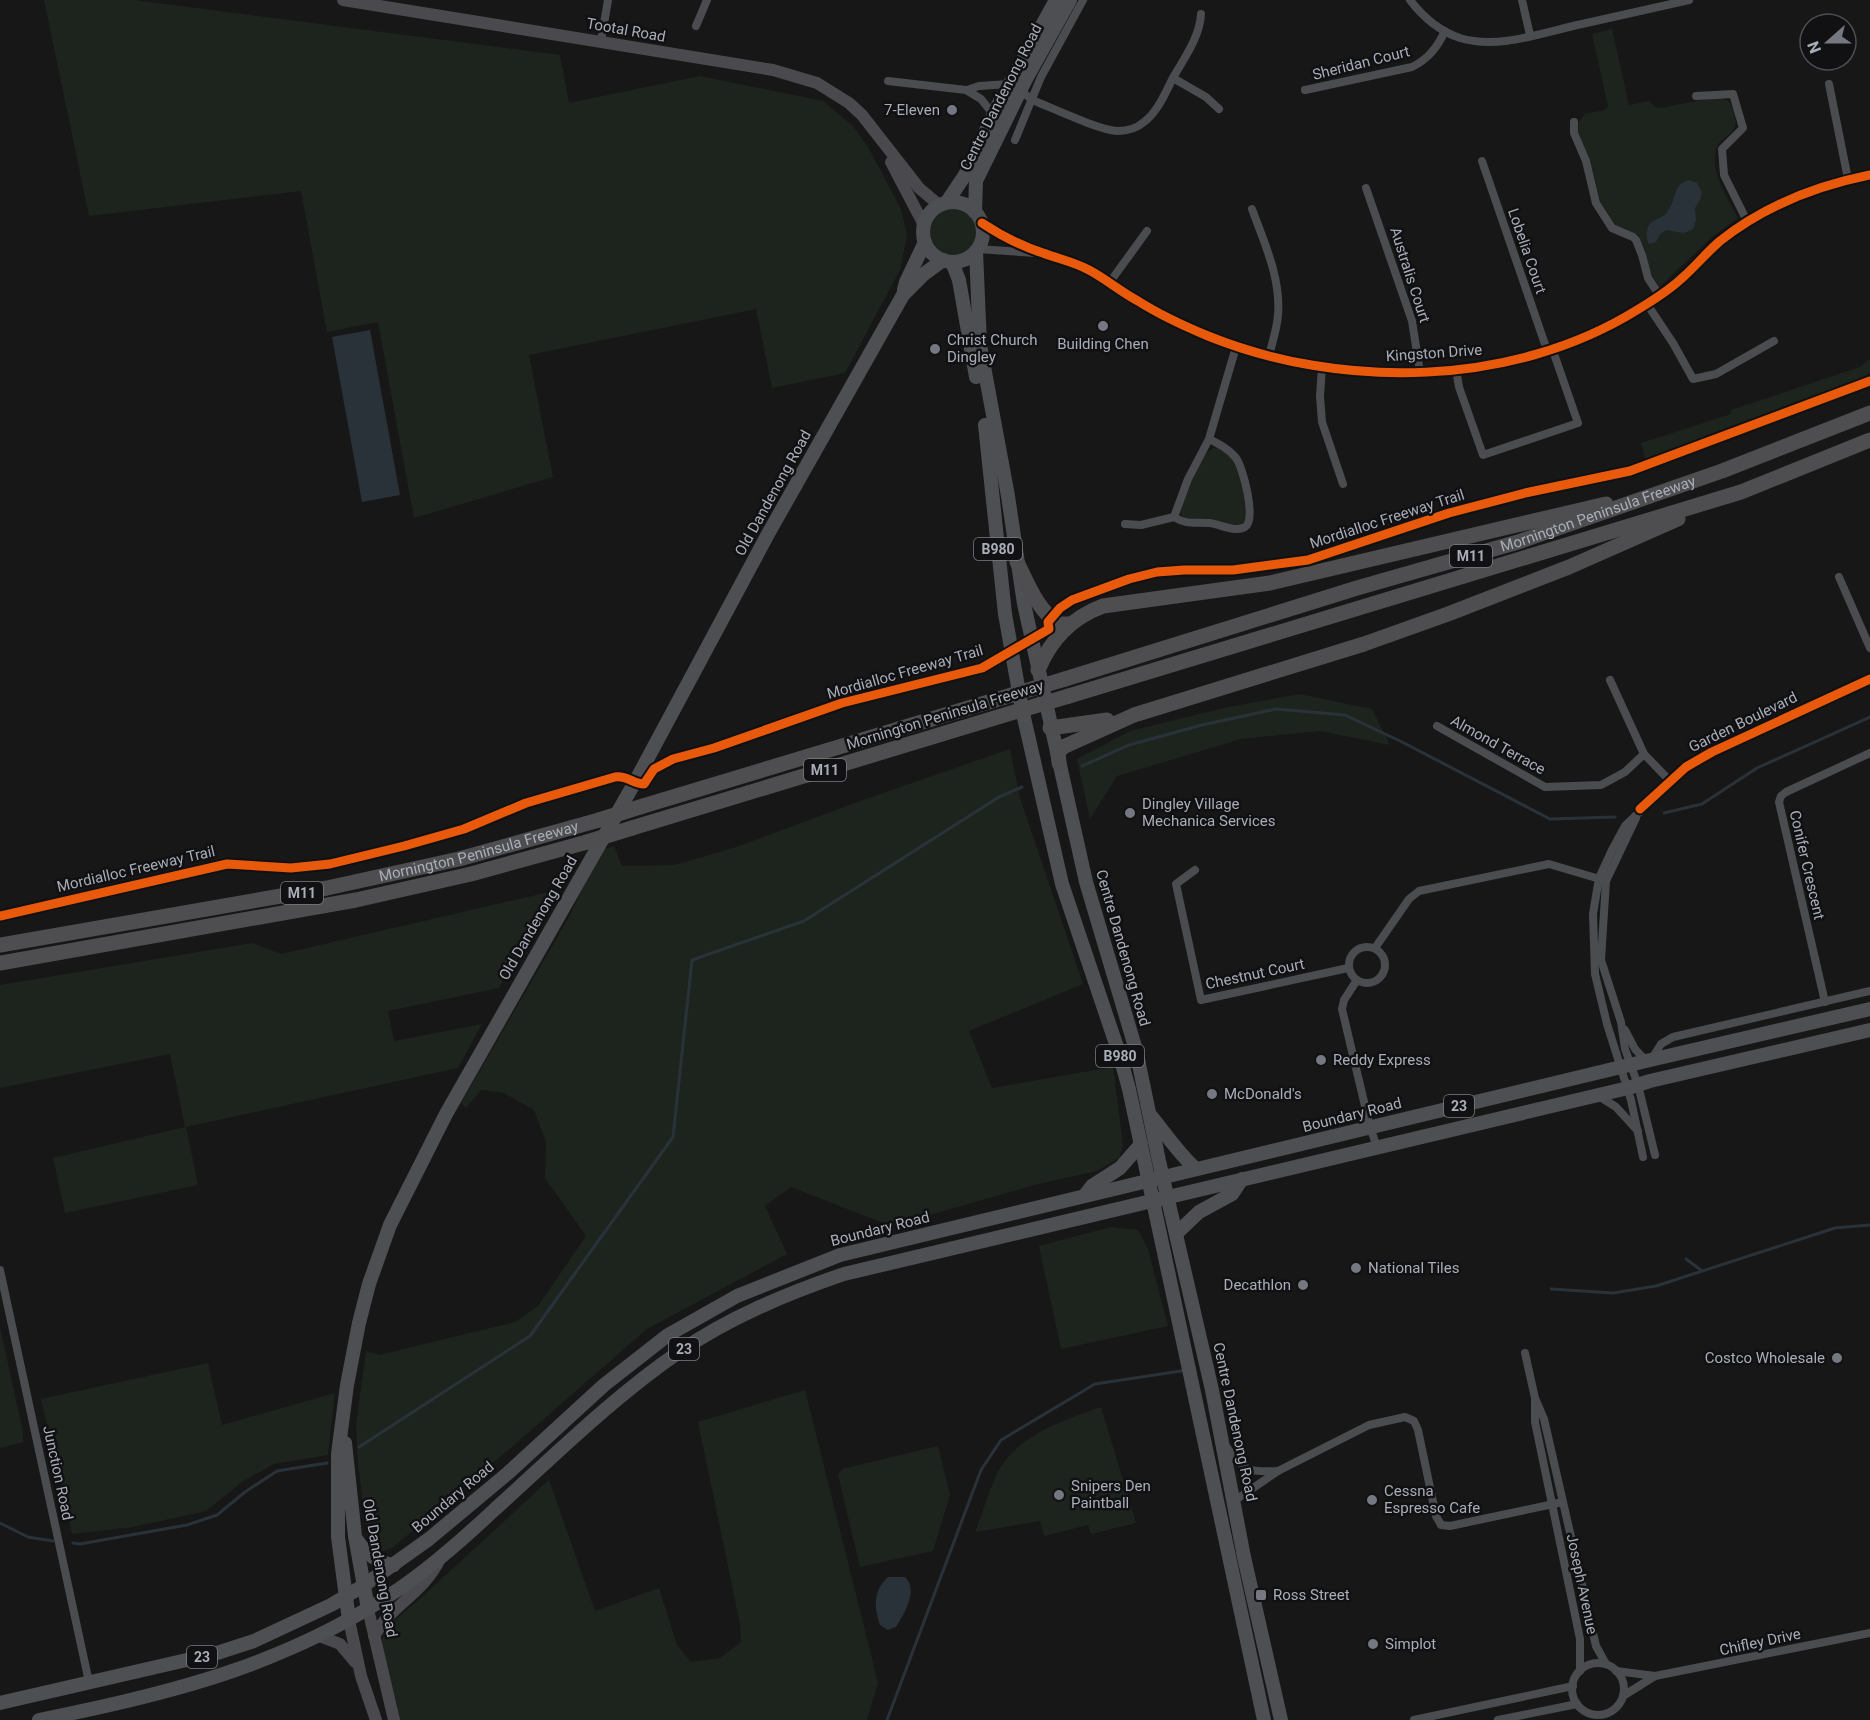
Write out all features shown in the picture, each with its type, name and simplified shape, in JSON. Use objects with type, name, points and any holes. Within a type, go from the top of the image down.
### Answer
[{"type":"highway","name":"Mornington Peninsula Freeway","points":[[0,963],[356,900],[471,874],[587,842],[1019,705],[1065,679],[1357,588],[1518,542],[1674,488],[1870,413]]},
{"type":"highway","name":"Mornington Peninsula Freeway","points":[[0,945],[327,888],[459,859],[1019,705],[1069,696],[1741,492],[1870,440]]},
{"type":"highway","points":[[1038,670],[1047,651],[1070,624],[1082,615],[1103,606],[1270,584],[1472,534],[1674,488]]},
{"type":"highway","points":[[1059,763],[1058,753],[1066,745],[1134,715],[1353,648],[1448,614],[1569,567],[1741,492]]},
{"type":"highway","points":[[1017,562],[1035,598],[1048,616],[1059,625],[1070,624]]},
{"type":"highway","points":[[1050,728],[1134,715]]},
{"type":"main road","name":"Tootal Road","points":[[343,0],[773,70],[807,79],[849,103],[919,188],[943,204]]},
{"type":"main road","name":"Centre Dandenong Road","points":[[943,204],[965,175],[995,110],[1056,0]]},
{"type":"main road","name":"Centre Dandenong Road","points":[[978,217],[976,181],[1010,112],[1026,97],[1070,0]]},
{"type":"main road","name":"Tootal Road","points":[[881,140],[924,225]]},
{"type":"main road","points":[[925,242],[924,225],[931,212],[943,204],[962,203],[978,217]]},
{"type":"main road","name":"B980","points":[[977,250],[982,236],[978,217]]},
{"type":"main road","name":"B980","points":[[925,242],[934,255],[947,261],[959,280],[986,430],[1004,605],[1019,705],[1062,884],[1119,1053],[1153,1201]]},
{"type":"main road","name":"Old Dandenong Road","points":[[903,295],[906,282],[925,242]]},
{"type":"main road","name":"Centre Dandenong Road","points":[[977,250],[980,345],[1024,604],[1086,882],[1125,1008],[1150,1114],[1223,1443],[1244,1557],[1279,1714]]},
{"type":"main road","points":[[947,261],[967,258],[977,250]]},
{"type":"main road","name":"Old Dandenong Road","points":[[376,1720],[359,1668],[349,1620],[338,1537],[336,1491],[337,1460],[352,1356],[369,1284],[390,1225],[416,1169],[635,782],[768,534],[903,295],[924,274],[947,261]]},
{"type":"main road","points":[[1038,670],[1019,705],[1037,723],[1050,728]]},
{"type":"main road","name":"Boundary Road","points":[[0,1703],[197,1658],[237,1647],[293,1624],[363,1586],[429,1539],[508,1473],[613,1378],[668,1335],[738,1296],[840,1255],[1336,1135],[1870,1010]]},
{"type":"main road","name":"23","points":[[39,1720],[196,1684],[228,1674],[259,1663],[349,1620],[441,1558],[620,1398],[679,1352],[733,1319],[792,1292],[844,1274],[1870,1030]]},
{"type":"main road","points":[[1150,1114],[1167,1134],[1180,1155],[1196,1169]]},
{"type":"main road","points":[[1336,1135],[1356,1140],[1372,1148]]},
{"type":"main road","points":[[1083,1197],[1092,1186],[1120,1168],[1141,1146],[1156,1144]]},
{"type":"main road","points":[[1177,1233],[1199,1212],[1232,1194],[1242,1179]]},
{"type":"main road","points":[[1153,1201],[1264,1720]]},
{"type":"main road","name":"Old Dandenong Road","points":[[342,1420],[363,1586],[394,1720]]},
{"type":"main road","points":[[355,1536],[373,1558],[394,1565]]},
{"type":"main road","points":[[374,1636],[385,1620],[427,1582],[441,1558]]},
{"type":"main road","points":[[319,1636],[343,1646],[359,1668]]},
{"type":"main road","points":[[89,1682],[94,1707]]},
{"type":"main road","points":[[1279,1714],[1291,1720]]},
{"type":"street","points":[[601,41],[608,0]]},
{"type":"street","points":[[696,26],[706,0]]},
{"type":"street","name":"Centre Dandenong Road","points":[[1015,140],[1026,97],[1041,77],[1083,0]]},
{"type":"street","points":[[1410,0],[1430,22],[1445,31],[1461,38],[1493,42],[1530,36],[1689,0]]},
{"type":"street","points":[[1522,0],[1530,36]]},
{"type":"street","points":[[1642,0],[1644,10]]},
{"type":"street","points":[[966,90],[995,110],[1007,99],[1026,97],[1106,129],[1124,131],[1139,125],[1149,117],[1198,33],[1201,14]]},
{"type":"street","name":"Sheridan Court","points":[[1305,90],[1412,67],[1427,58],[1445,31]]},
{"type":"street","points":[[1173,78],[1206,97],[1219,110]]},
{"type":"street","points":[[888,81],[966,90],[979,86],[1009,84]]},
{"type":"street","points":[[1828,84],[1848,180]]},
{"type":"street","points":[[1696,96],[1733,94],[1743,128],[1722,149],[1724,176],[1747,221]]},
{"type":"street","points":[[1574,122],[1575,138],[1586,160],[1596,202],[1612,228],[1636,240],[1648,278],[1659,295]]},
{"type":"street","name":"Lobelia Court","points":[[1456,369],[1459,387],[1483,455],[1578,423],[1482,161]]},
{"type":"street","name":"Kingston Drive","points":[[978,217],[995,232],[1042,253],[1075,263],[1110,282],[1137,301],[1184,326],[1236,347],[1322,367],[1374,372],[1420,372],[1508,361],[1549,349],[1607,327],[1647,304],[1680,280],[1718,243],[1747,221],[1778,203],[1870,175]]},
{"type":"street","name":"Australis Court","points":[[1366,188],[1412,321],[1420,372]]},
{"type":"street","points":[[1252,209],[1277,289],[1278,315],[1269,356]]},
{"type":"street","points":[[1110,282],[1147,231]]},
{"type":"street","name":"Kingston Drive","points":[[977,250],[1042,253]]},
{"type":"street","points":[[1647,304],[1693,379],[1716,374],[1774,341]]},
{"type":"street","points":[[1174,517],[1188,479],[1209,439],[1236,347]]},
{"type":"street","points":[[1322,367],[1320,396],[1322,422],[1343,484]]},
{"type":"street","points":[[1125,524],[1141,525],[1174,517],[1188,524],[1209,523],[1235,529],[1245,528],[1249,524],[1250,509],[1242,468],[1232,453],[1209,439]]},
{"type":"street","points":[[1839,578],[1870,648]]},
{"type":"street","name":"Garden Boulevard","points":[[1633,1086],[1606,1024],[1595,974],[1593,914],[1603,880],[1626,826],[1640,809],[1686,767],[1712,752],[1870,679]]},
{"type":"street","points":[[1610,680],[1644,754],[1670,781]]},
{"type":"street","name":"Almond Terrace","points":[[1437,726],[1545,787],[1600,784],[1625,772],[1644,754]]},
{"type":"street","name":"Conifer Crescent","points":[[1825,1002],[1779,802],[1781,796],[1786,792],[1870,753]]},
{"type":"street","points":[[1375,948],[1409,898],[1419,891],[1548,864],[1603,880]]},
{"type":"street","name":"Chestnut Court","points":[[1195,870],[1176,884],[1201,1000],[1348,968]]},
{"type":"street","name":"Garden Boulevard","points":[[1603,880],[1601,960],[1621,1022],[1626,1067]]},
{"type":"street","points":[[1366,946],[1375,948],[1384,957],[1385,964],[1381,976],[1370,983],[1357,980],[1348,968],[1350,956],[1355,950],[1366,946]]},
{"type":"street","points":[[1357,980],[1344,1000],[1342,1009],[1370,1127],[1372,1148]]},
{"type":"street","points":[[1621,1022],[1635,1049],[1648,1061],[1661,1044],[1673,1037],[1870,991]]},
{"type":"street","points":[[1633,1086],[1643,1157]]},
{"type":"street","points":[[1633,1086],[1655,1155]]},
{"type":"street","points":[[1597,1095],[1616,1107],[1639,1131]]},
{"type":"street","name":"Junction Road","points":[[0,1270],[89,1682]]},
{"type":"street","name":"Joseph Avenue","points":[[1525,1353],[1535,1398],[1544,1419],[1596,1646],[1605,1664]]},
{"type":"street","name":"Joseph Avenue","points":[[1535,1398],[1535,1422],[1580,1639],[1580,1671]]},
{"type":"street","points":[[1234,1501],[1278,1471],[1369,1425],[1405,1417],[1414,1421],[1418,1430],[1436,1516],[1441,1525],[1450,1526],[1563,1502]]},
{"type":"street","points":[[1223,1443],[1243,1467],[1258,1472],[1278,1471]]},
{"type":"street","name":"Chifley Drive","points":[[1623,1695],[1655,1677],[1870,1633]]},
{"type":"street","points":[[1592,1664],[1605,1664],[1616,1671],[1624,1686],[1623,1695],[1612,1715],[1592,1717],[1577,1704],[1573,1686],[1580,1671],[1592,1664]]},
{"type":"street","name":"Chifley Drive","points":[[1616,1671],[1655,1677]]},
{"type":"street","points":[[1414,1720],[1573,1686]]},
{"type":"street","points":[[1498,1720],[1577,1704]]},
{"type":"shaded area","points":[[44,0],[134,0],[560,55],[569,103],[700,76],[823,101],[853,126],[868,147],[901,209],[907,235],[900,270],[845,373],[772,388],[756,309],[529,355],[553,477],[414,518],[378,322],[327,332],[301,191],[89,216]]},
{"type":"shaded area","points":[[1612,29],[1629,105],[1649,101],[1655,107],[1661,108],[1715,97],[1727,100],[1735,115],[1734,129],[1717,147],[1715,163],[1722,188],[1738,218],[1712,237],[1658,288],[1649,271],[1645,250],[1638,235],[1616,226],[1600,201],[1593,171],[1578,131],[1579,122],[1585,114],[1605,110],[1608,106],[1592,34]]},
{"type":"shaded area","points":[[1689,180],[1697,183],[1702,193],[1695,208],[1696,220],[1693,229],[1684,233],[1666,230],[1660,234],[1656,242],[1649,244],[1647,230],[1649,225],[1666,214],[1677,189]]},
{"type":"shaded area","points":[[953,207],[971,214],[978,232],[971,250],[953,257],[935,250],[928,232],[935,214]]},
{"type":"shaded area","points":[[370,330],[400,495],[362,502],[332,337]]},
{"type":"shaded area","points":[[1870,359],[1870,373],[1861,378],[1646,461],[1641,443],[1731,414],[1731,410],[1860,367]]},
{"type":"shaded area","points":[[1216,447],[1225,450],[1231,457],[1241,478],[1246,522],[1239,526],[1183,518],[1180,511],[1188,484],[1197,465],[1202,457]]},
{"type":"shaded area","points":[[1299,694],[1372,709],[1390,745],[1320,731],[1241,739],[1117,776],[1090,819],[1077,759],[1130,731],[1228,707]]},
{"type":"shaded area","points":[[1010,749],[1020,798],[1083,984],[969,1031],[992,1088],[1113,1067],[1123,1145],[1119,1158],[1097,1171],[1038,1184],[891,1226],[791,1187],[765,1206],[787,1254],[647,1329],[391,1549],[382,1551],[371,1544],[367,1536],[356,1425],[366,1351],[379,1355],[515,1322],[538,1306],[586,1236],[545,1178],[546,1142],[534,1110],[504,1093],[481,1090],[466,1108],[461,1103],[569,917],[601,850],[614,846],[622,866],[675,865],[736,847]]},
{"type":"shaded area","points":[[558,890],[499,988],[388,1011],[394,1041],[482,1024],[458,1068],[186,1127],[198,1185],[65,1213],[53,1158],[185,1127],[170,1054],[0,1088],[0,985],[252,943],[281,954]]},
{"type":"shaded area","points":[[1111,1227],[1138,1230],[1148,1249],[1168,1326],[1061,1349],[1039,1246]]},
{"type":"shaded area","points":[[0,1327],[23,1432],[23,1442],[0,1448]]},
{"type":"shaded area","points":[[208,1363],[222,1425],[335,1393],[328,1455],[274,1464],[242,1482],[206,1511],[133,1527],[72,1534],[41,1399]]},
{"type":"shaded area","points":[[805,1390],[878,1683],[867,1720],[400,1720],[381,1642],[387,1627],[549,1480],[595,1611],[659,1588],[677,1645],[691,1662],[720,1658],[741,1642],[740,1624],[698,1422]]},
{"type":"shaded area","name":"Snipers Den Paintball","points":[[1101,1407],[1136,1523],[1091,1534],[1088,1525],[1044,1536],[1040,1521],[975,1532],[999,1470],[1008,1457],[1044,1430]]},
{"type":"shaded area","points":[[938,1446],[950,1495],[933,1551],[860,1567],[838,1475],[842,1469]]},
{"type":"shaded area","points":[[888,1577],[905,1577],[911,1588],[909,1602],[903,1616],[896,1627],[888,1630],[880,1625],[876,1599],[883,1582]]},
{"type":"waterway","points":[[1082,766],[1129,745],[1202,725],[1276,709],[1345,715],[1550,819],[1615,817]]},
{"type":"waterway","points":[[1664,813],[1702,804],[1757,768],[1870,717]]},
{"type":"waterway","points":[[359,1447],[530,1336],[673,1137],[692,960],[804,921],[999,797],[1022,787]]},
{"type":"waterway","points":[[1551,1289],[1613,1293],[1656,1286],[1835,1228],[1870,1225]]},
{"type":"waterway","points":[[1686,1259],[1701,1270]]},
{"type":"waterway","points":[[887,1720],[981,1470],[1001,1440],[1095,1384],[1181,1371]]},
{"type":"waterway","points":[[73,1543],[80,1544],[187,1525],[217,1515],[245,1492],[277,1471],[327,1463]]},
{"type":"waterway","points":[[0,1523],[28,1537],[53,1541]]},
{"type":"cycle path","points":[[982,223],[1019,244],[1089,270],[1163,316],[1208,336],[1260,354],[1314,366],[1370,372],[1426,372],[1482,366],[1536,354],[1588,335],[1637,310],[1665,292],[1720,241],[1754,217],[1810,191],[1870,175]]},
{"type":"cycle path","name":"Mordialloc Freeway Trail","points":[[0,916],[227,864],[291,868],[330,864],[464,829],[526,803],[615,777],[623,777],[644,784],[654,769],[673,759],[714,748],[842,703],[982,668],[1049,629],[1048,622],[1060,608],[1072,600],[1129,579],[1157,572],[1233,570],[1308,560],[1449,513],[1525,493],[1630,471],[1870,381]]},
{"type":"cycle path","points":[[1640,809],[1686,767],[1712,752],[1870,679]]},
{"type":"place","name":"7-Eleven","points":[[952,110]]},
{"type":"place","name":"Building Chen","points":[[1103,326]]},
{"type":"place","name":"Christ Church Dingley","points":[[935,349]]},
{"type":"place","name":"Dingley Village Mechanica Services","points":[[1130,813]]},
{"type":"place","name":"Reddy Express","points":[[1321,1060]]},
{"type":"place","name":"McDonald's","points":[[1212,1094]]},
{"type":"place","name":"National Tiles","points":[[1356,1268]]},
{"type":"place","name":"Decathlon","points":[[1303,1285]]},
{"type":"place","name":"Costco Wholesale","points":[[1837,1358]]},
{"type":"place","name":"Snipers Den Paintball","points":[[1059,1495]]},
{"type":"place","name":"Cessna Espresso Cafe","points":[[1372,1500]]},
{"type":"place","name":"Ross Street","points":[[1261,1595]]},
{"type":"place","name":"Simplot","points":[[1373,1644]]}]
